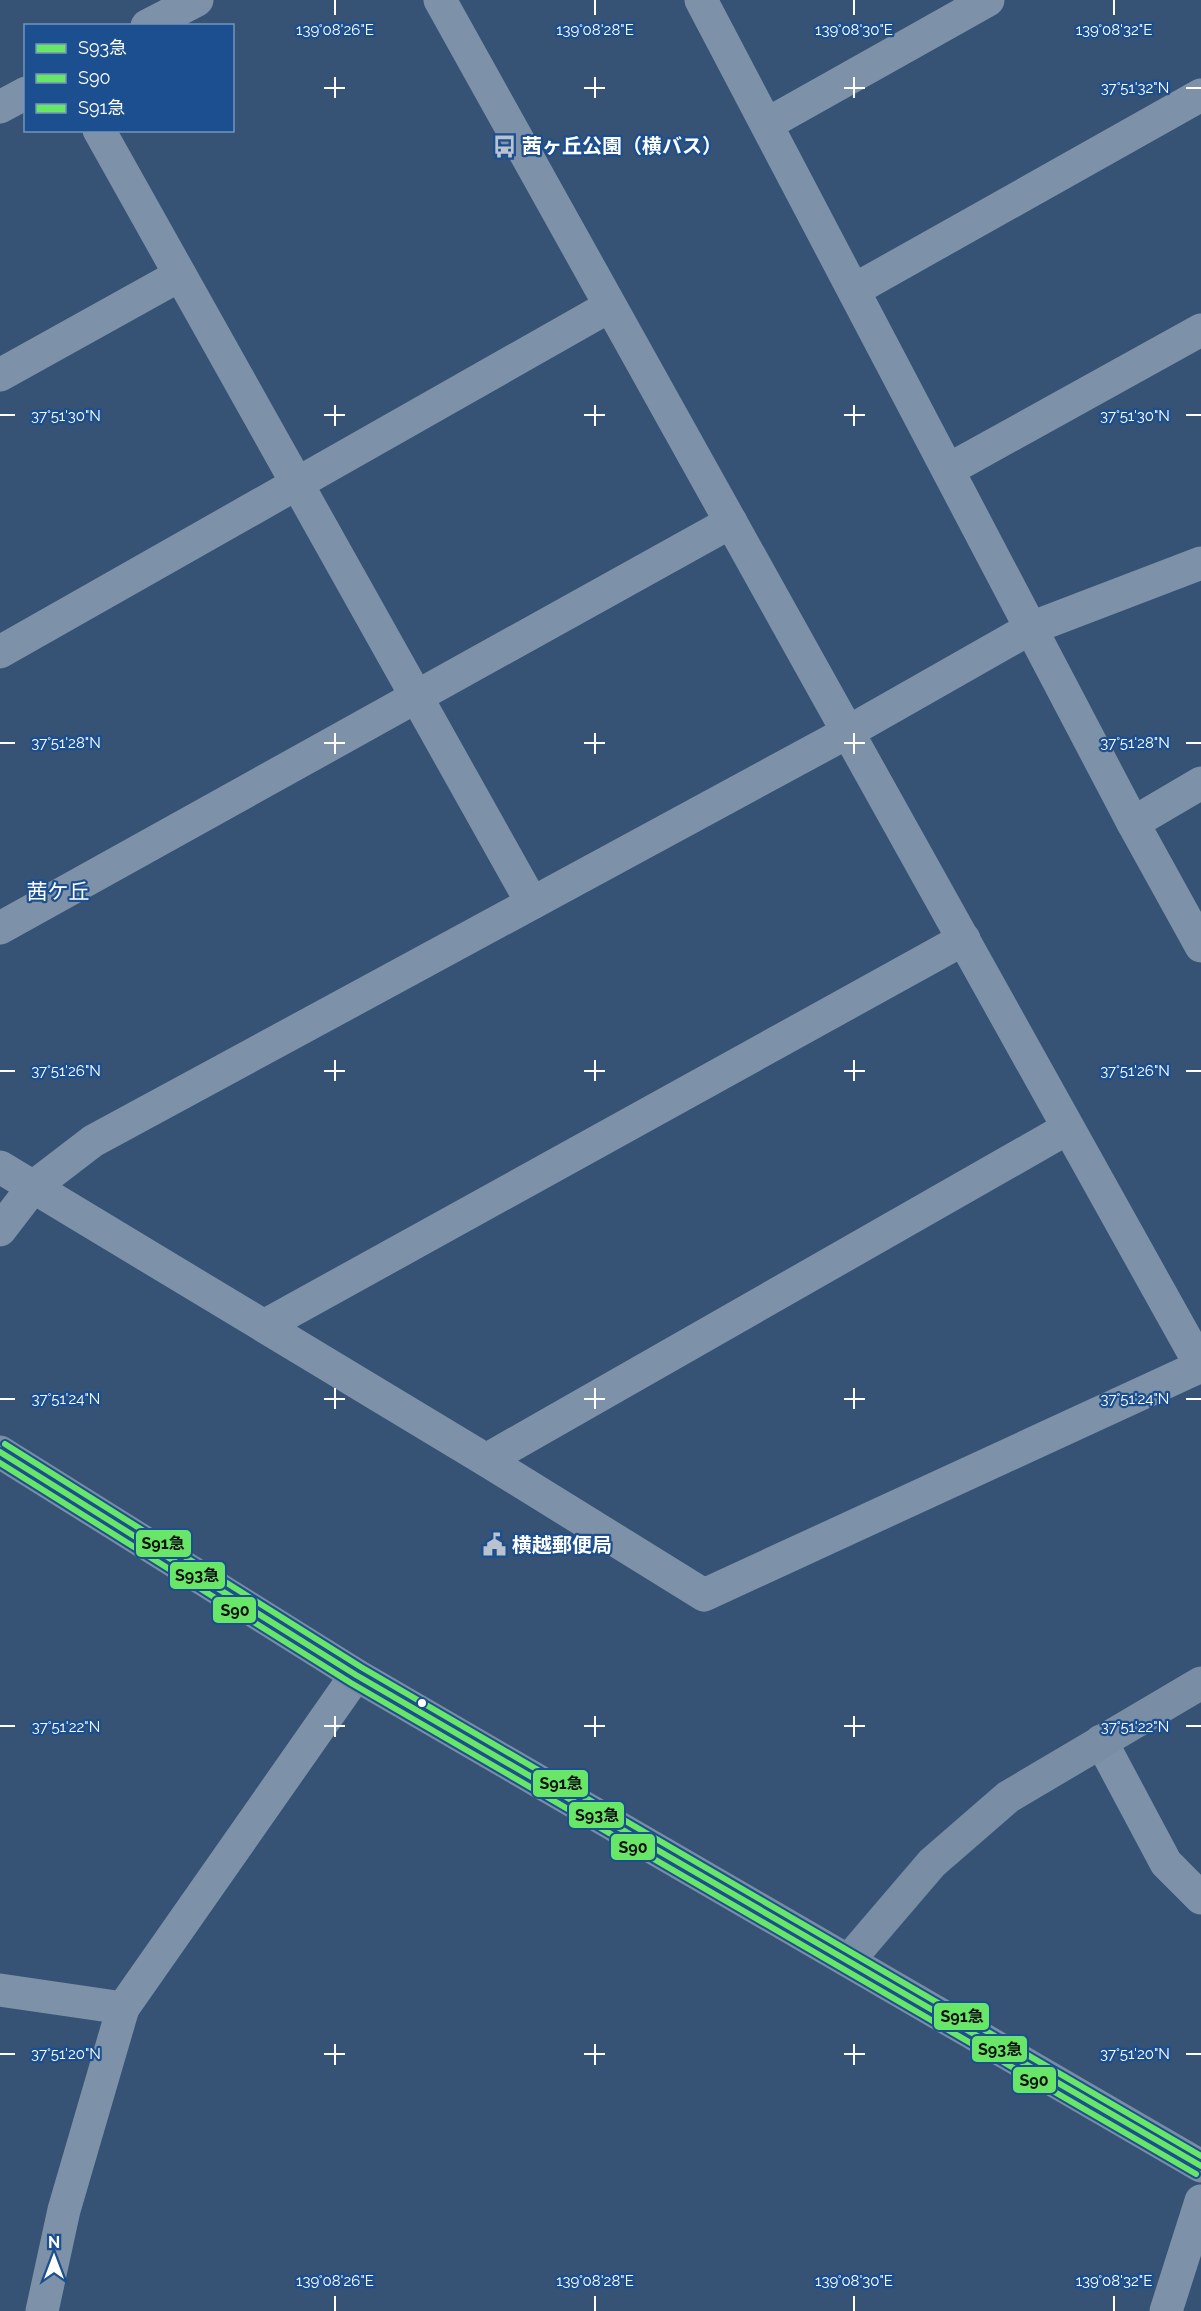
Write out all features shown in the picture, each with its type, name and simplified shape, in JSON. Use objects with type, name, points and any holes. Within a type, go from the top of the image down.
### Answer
[{"type":"main road","points":[[0,1452],[356,1675],[1201,2166]]},
{"type":"main road","points":[[849,1960],[940,1855],[1008,1797],[1201,1683]]},
{"type":"street","points":[[151,24],[197,0]]},
{"type":"street","points":[[0,1167],[486,1460],[704,1595],[1201,1366],[440,0]]},
{"type":"street","points":[[701,0],[1133,823],[1201,946]]},
{"type":"street","points":[[767,124],[988,0]]},
{"type":"street","points":[[0,107],[24,94]]},
{"type":"street","points":[[854,290],[1201,95]]},
{"type":"street","points":[[100,132],[532,903]]},
{"type":"street","points":[[0,375],[180,275]]},
{"type":"street","points":[[0,652],[610,306]]},
{"type":"street","points":[[948,470],[1201,330]]},
{"type":"street","points":[[0,928],[731,522]]},
{"type":"street","points":[[0,1230],[33,1187],[93,1141],[848,732],[1031,628],[1201,563]]},
{"type":"street","points":[[1133,823],[1201,783]]},
{"type":"street","points":[[264,1326],[964,939]]},
{"type":"street","points":[[486,1460],[1068,1128]]},
{"type":"street","points":[[42,2311],[64,2210],[123,2008],[356,1675]]},
{"type":"street","points":[[1101,1741],[1166,1863],[1201,1898]]},
{"type":"street","points":[[0,1990],[123,2008]]},
{"type":"street","points":[[1166,2311],[1201,2201]]},
{"type":"transit line","name":"S91急","points":[[5,1444],[361,1667],[1201,2156]]},
{"type":"transit line","name":"S93急","points":[[0,1452],[356,1675],[1201,2166]]},
{"type":"transit line","name":"S90","points":[[0,1463],[351,1683],[1196,2174]]},
{"type":"place","name":"茜ヶ丘公園（横バス）","points":[[504,146]]},
{"type":"place","name":"横越郵便局","points":[[494,1545]]},
{"type":"district","name":"茜ケ丘","points":[[58,892]]}]
